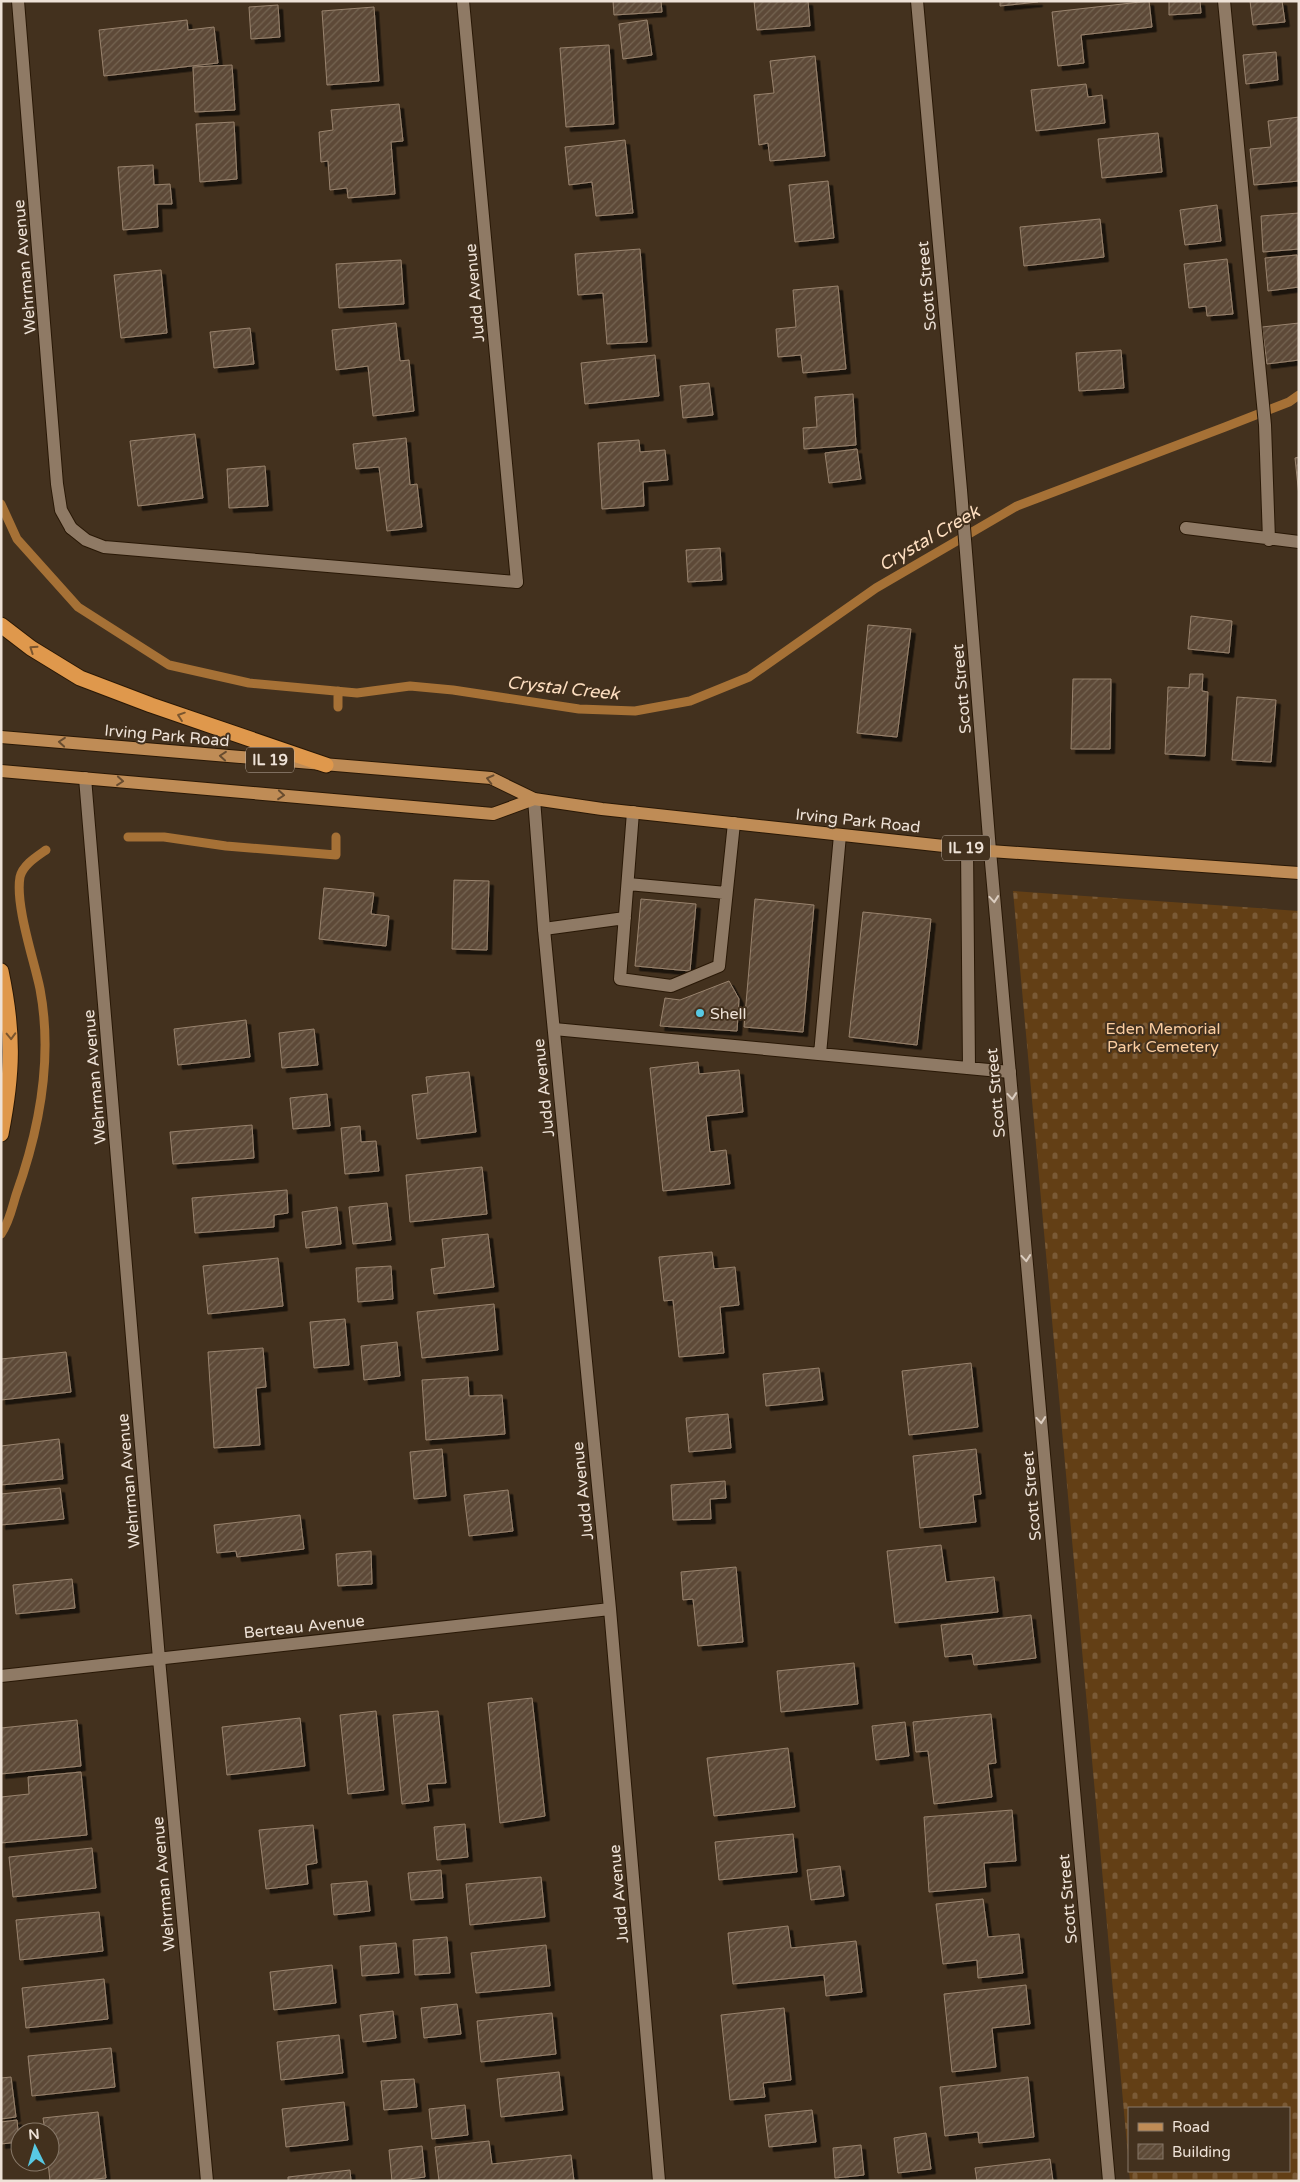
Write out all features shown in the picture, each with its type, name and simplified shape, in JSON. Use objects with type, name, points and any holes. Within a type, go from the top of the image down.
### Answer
[{"type":"highway","points":[[1,625],[31,648],[80,678],[151,705],[326,765]]},
{"type":"highway","points":[[1,971],[10,1011],[11,1067],[1,1134]]},
{"type":"main road","name":"Irving Park Road","points":[[1,737],[491,778],[534,799],[634,812],[990,851],[1299,873]]},
{"type":"main road","name":"Irving Park Road","points":[[1,771],[493,814],[534,799]]},
{"type":"street","name":"Wehrman Avenue","points":[[18,1],[57,484],[61,510],[71,528],[86,540],[104,548],[517,582]]},
{"type":"street","name":"Judd Avenue","points":[[463,1],[517,582]]},
{"type":"street","name":"Scott Street","points":[[917,1],[1108,2181]]},
{"type":"street","points":[[1224,1],[1265,425],[1269,540]]},
{"type":"street","points":[[1186,528],[1269,540],[1299,542]]},
{"type":"street","name":"Wehrman Avenue","points":[[85,778],[159,1659],[207,2181]]},
{"type":"street","name":"Judd Avenue","points":[[534,799],[544,929],[610,1608],[659,2181]]},
{"type":"street","points":[[634,812],[620,979],[671,986],[719,966],[734,823]]},
{"type":"street","points":[[820,1054],[840,834]]},
{"type":"street","points":[[967,848],[969,1068]]},
{"type":"street","points":[[628,884],[726,893]]},
{"type":"street","points":[[544,929],[625,918]]},
{"type":"street","points":[[554,1028],[1010,1072]]},
{"type":"street","name":"Berteau Avenue","points":[[1,1676],[610,1608]]},
{"type":"green space","name":"Eden Memorial Park Cemetery","points":[[1013,891],[1299,911],[1299,2181],[1130,2181],[1129,2172],[1290,2172],[1290,2107],[1128,2107],[1128,2156]]},
{"type":"building","points":[[613,1],[661,1],[662,12],[614,15]]},
{"type":"building","points":[[754,1],[808,1],[810,26],[757,30]]},
{"type":"building","points":[[1000,1],[1038,1],[1038,2],[1000,6]]},
{"type":"building","points":[[1149,1],[1152,27],[1081,35],[1084,63],[1058,66],[1052,12]]},
{"type":"building","points":[[1169,1],[1200,1],[1201,13],[1169,15]]},
{"type":"building","points":[[1250,1],[1282,1],[1285,22],[1253,25]]},
{"type":"building","points":[[278,5],[280,37],[251,39],[249,7]]},
{"type":"building","points":[[374,7],[379,81],[327,85],[322,11]]},
{"type":"building","points":[[187,20],[188,30],[214,27],[218,63],[104,76],[99,30]]},
{"type":"building","points":[[647,20],[652,55],[623,59],[619,24]]},
{"type":"building","points":[[609,45],[614,124],[566,127],[560,48]]},
{"type":"building","points":[[1276,52],[1278,80],[1246,84],[1243,55]]},
{"type":"building","points":[[815,56],[825,156],[770,161],[768,143],[759,145],[754,95],[774,93],[770,61]]},
{"type":"building","points":[[232,65],[235,110],[195,112],[193,67]]},
{"type":"building","points":[[1086,84],[1088,97],[1102,95],[1105,123],[1036,131],[1031,90]]},
{"type":"building","points":[[399,104],[403,141],[391,142],[395,194],[348,198],[347,188],[330,190],[328,161],[321,162],[319,132],[333,130],[331,110]]},
{"type":"building","points":[[1299,117],[1299,181],[1254,185],[1250,149],[1271,147],[1268,121]]},
{"type":"building","points":[[234,122],[237,179],[200,182],[196,124]]},
{"type":"building","points":[[1158,133],[1162,172],[1102,178],[1098,139]]},
{"type":"building","points":[[625,140],[633,213],[596,216],[592,182],[569,185],[565,147]]},
{"type":"building","points":[[153,165],[154,185],[170,184],[172,204],[157,204],[158,227],[123,230],[118,167]]},
{"type":"building","points":[[828,181],[834,238],[795,242],[789,185]]},
{"type":"building","points":[[1217,205],[1221,241],[1185,245],[1180,210]]},
{"type":"building","points":[[1299,213],[1299,249],[1263,252],[1261,216]]},
{"type":"building","points":[[1100,219],[1104,257],[1024,266],[1020,227]]},
{"type":"building","points":[[640,249],[647,342],[607,344],[603,293],[578,295],[575,254]]},
{"type":"building","points":[[1297,255],[1299,287],[1268,291],[1265,258]]},
{"type":"building","points":[[1227,259],[1233,314],[1207,316],[1206,306],[1189,308],[1184,264]]},
{"type":"building","points":[[401,260],[404,304],[339,308],[336,264]]},
{"type":"building","points":[[161,270],[167,333],[121,338],[114,275]]},
{"type":"building","points":[[838,286],[846,369],[803,373],[801,355],[778,357],[776,329],[796,327],[793,290]]},
{"type":"building","points":[[396,323],[400,361],[409,360],[414,411],[373,416],[368,366],[336,370],[332,330]]},
{"type":"building","points":[[1299,323],[1299,360],[1267,364],[1262,327]]},
{"type":"building","points":[[250,328],[254,364],[214,368],[210,332]]},
{"type":"building","points":[[1121,350],[1124,388],[1079,391],[1076,353]]},
{"type":"building","points":[[655,355],[659,396],[585,404],[581,363]]},
{"type":"building","points":[[709,383],[713,415],[683,418],[680,386]]},
{"type":"building","points":[[853,394],[856,445],[804,449],[803,428],[817,427],[815,397]]},
{"type":"building","points":[[195,434],[203,498],[138,506],[130,441]]},
{"type":"building","points":[[406,438],[410,485],[417,484],[422,527],[387,531],[379,467],[356,469],[353,444]]},
{"type":"building","points":[[639,440],[640,452],[665,450],[668,480],[643,482],[644,506],[602,509],[598,443]]},
{"type":"building","points":[[857,449],[861,479],[829,483],[825,453]]},
{"type":"building","points":[[1299,457],[1299,496],[1295,458]]},
{"type":"building","points":[[265,466],[268,506],[229,508],[227,469]]},
{"type":"building","points":[[720,548],[722,580],[688,582],[686,550]]},
{"type":"building","points":[[1191,616],[1232,621],[1229,653],[1188,649]]},
{"type":"building","points":[[868,625],[911,629],[897,737],[857,733]]},
{"type":"building","points":[[1190,674],[1203,674],[1202,691],[1208,692],[1205,756],[1165,754],[1168,687],[1189,688]]},
{"type":"building","points":[[1073,679],[1111,679],[1110,749],[1071,749]]},
{"type":"building","points":[[1237,697],[1276,700],[1271,762],[1232,760]]},
{"type":"building","points":[[454,880],[489,881],[487,950],[452,949]]},
{"type":"building","points":[[324,888],[374,893],[371,914],[389,916],[386,946],[319,939]]},
{"type":"building","name":"Shell","points":[[641,899],[696,904],[690,971],[635,966]]},
{"type":"building","points":[[755,899],[814,905],[803,1032],[744,1027]]},
{"type":"building","points":[[863,912],[931,919],[917,1045],[849,1037]]},
{"type":"building","name":"Shell","points":[[729,981],[739,999],[737,1031],[660,1026],[665,998],[680,1000]]},
{"type":"building","points":[[246,1020],[250,1057],[178,1065],[174,1029]]},
{"type":"building","points":[[314,1029],[318,1065],[282,1068],[279,1033]]},
{"type":"building","points":[[698,1062],[699,1074],[739,1070],[743,1112],[706,1116],[710,1152],[726,1150],[730,1184],[663,1191],[650,1068]]},
{"type":"building","points":[[469,1072],[476,1132],[417,1139],[412,1095],[428,1093],[426,1077]]},
{"type":"building","points":[[327,1094],[330,1126],[293,1129],[290,1098]]},
{"type":"building","points":[[252,1125],[254,1158],[173,1164],[170,1132]]},
{"type":"building","points":[[360,1126],[361,1142],[376,1141],[379,1171],[345,1174],[341,1128]]},
{"type":"building","points":[[482,1167],[487,1214],[410,1222],[406,1175]]},
{"type":"building","points":[[287,1190],[288,1213],[274,1215],[274,1227],[195,1233],[192,1198]]},
{"type":"building","points":[[387,1203],[391,1240],[353,1244],[349,1207]]},
{"type":"building","points":[[337,1207],[341,1244],[306,1248],[302,1212]]},
{"type":"building","points":[[488,1234],[494,1287],[434,1294],[431,1269],[445,1267],[442,1239]]},
{"type":"building","points":[[712,1252],[714,1269],[735,1267],[739,1305],[720,1307],[724,1353],[679,1357],[673,1300],[664,1301],[659,1257]]},
{"type":"building","points":[[278,1258],[283,1306],[208,1314],[203,1266]]},
{"type":"building","points":[[391,1266],[393,1299],[358,1302],[356,1268]]},
{"type":"building","points":[[494,1304],[498,1350],[422,1358],[417,1312]]},
{"type":"building","points":[[345,1319],[349,1365],[314,1368],[310,1322]]},
{"type":"building","points":[[397,1342],[400,1376],[364,1380],[361,1346]]},
{"type":"building","points":[[263,1348],[266,1387],[256,1388],[260,1445],[214,1448],[208,1352]]},
{"type":"building","points":[[66,1352],[71,1392],[1,1400],[1,1359]]},
{"type":"building","points":[[971,1363],[978,1427],[909,1435],[902,1371]]},
{"type":"building","points":[[819,1368],[823,1400],[766,1406],[763,1374]]},
{"type":"building","points":[[468,1377],[469,1396],[502,1395],[505,1434],[426,1440],[422,1380]]},
{"type":"building","points":[[728,1414],[731,1448],[689,1452],[686,1418]]},
{"type":"building","points":[[59,1439],[63,1479],[1,1485],[1,1446]]},
{"type":"building","points":[[442,1449],[446,1496],[414,1499],[410,1452]]},
{"type":"building","points":[[976,1449],[981,1494],[973,1495],[976,1522],[920,1528],[913,1456]]},
{"type":"building","points":[[725,1481],[726,1498],[710,1499],[711,1519],[673,1520],[671,1485]]},
{"type":"building","points":[[60,1488],[64,1519],[1,1525],[1,1494]]},
{"type":"building","points":[[508,1490],[513,1531],[469,1536],[464,1495]]},
{"type":"building","points":[[300,1515],[304,1549],[237,1557],[236,1551],[217,1553],[214,1525]]},
{"type":"building","points":[[941,1545],[946,1582],[994,1577],[998,1612],[895,1623],[887,1551]]},
{"type":"building","points":[[371,1551],[372,1584],[338,1586],[336,1554]]},
{"type":"building","points":[[736,1567],[743,1642],[698,1646],[693,1599],[683,1600],[681,1572]]},
{"type":"building","points":[[72,1579],[75,1608],[16,1614],[13,1585]]},
{"type":"building","points":[[1031,1615],[1036,1658],[974,1665],[972,1654],[945,1657],[941,1625]]},
{"type":"building","points":[[854,1663],[858,1704],[781,1712],[777,1671]]},
{"type":"building","points":[[532,1698],[545,1816],[500,1823],[488,1703]]},
{"type":"building","points":[[376,1711],[384,1790],[348,1794],[340,1715]]},
{"type":"building","points":[[438,1711],[446,1783],[427,1784],[429,1801],[402,1804],[393,1715]]},
{"type":"building","points":[[991,1714],[996,1763],[988,1764],[992,1797],[934,1804],[928,1751],[916,1752],[913,1722]]},
{"type":"building","points":[[300,1718],[305,1766],[227,1775],[222,1727]]},
{"type":"building","points":[[77,1720],[81,1766],[1,1774],[1,1728]]},
{"type":"building","points":[[905,1722],[909,1756],[876,1760],[872,1726]]},
{"type":"building","points":[[788,1748],[795,1807],[714,1816],[707,1758]]},
{"type":"building","points":[[81,1772],[87,1835],[1,1843],[1,1797],[29,1794],[28,1777]]},
{"type":"building","points":[[1012,1810],[1016,1861],[984,1863],[986,1887],[929,1892],[924,1817]]},
{"type":"building","points":[[465,1824],[468,1857],[437,1860],[434,1827]]},
{"type":"building","points":[[313,1825],[317,1863],[306,1865],[308,1884],[266,1889],[259,1830]]},
{"type":"building","points":[[793,1834],[797,1872],[719,1880],[715,1842]]},
{"type":"building","points":[[92,1848],[96,1888],[13,1897],[9,1857]]},
{"type":"building","points":[[840,1866],[844,1896],[811,1900],[807,1870]]},
{"type":"building","points":[[441,1870],[443,1898],[411,1900],[408,1873]]},
{"type":"building","points":[[541,1877],[545,1917],[470,1925],[466,1884]]},
{"type":"building","points":[[367,1881],[370,1911],[334,1915],[331,1884]]},
{"type":"building","points":[[983,1899],[988,1937],[1019,1934],[1023,1973],[978,1978],[977,1960],[943,1964],[936,1904]]},
{"type":"building","points":[[99,1912],[103,1951],[20,1960],[16,1920]]},
{"type":"building","points":[[788,1926],[791,1948],[856,1941],[862,1992],[826,1996],[824,1975],[733,1984],[728,1933]]},
{"type":"building","points":[[447,1937],[450,1973],[415,1975],[413,1940]]},
{"type":"building","points":[[396,1943],[399,1973],[362,1976],[360,1946]]},
{"type":"building","points":[[546,1945],[550,1986],[476,1993],[471,1953]]},
{"type":"building","points":[[332,1965],[336,2003],[274,2010],[270,1972]]},
{"type":"building","points":[[104,1979],[108,2019],[26,2028],[22,1988]]},
{"type":"building","points":[[1026,1985],[1030,2024],[992,2028],[996,2067],[952,2072],[944,1994]]},
{"type":"building","points":[[457,2004],[461,2034],[424,2038],[421,2008]]},
{"type":"building","points":[[784,2008],[791,2080],[763,2083],[765,2097],[730,2100],[721,2015]]},
{"type":"building","points":[[393,2011],[396,2038],[363,2042],[360,2015]]},
{"type":"building","points":[[552,2013],[556,2054],[481,2062],[477,2021]]},
{"type":"building","points":[[339,2035],[343,2073],[281,2080],[277,2042]]},
{"type":"building","points":[[111,2048],[115,2087],[32,2096],[28,2056]]},
{"type":"building","points":[[559,2072],[563,2110],[501,2117],[497,2079]]},
{"type":"building","points":[[11,2077],[16,2117],[1,2119],[1,2078]]},
{"type":"building","points":[[1028,2077],[1034,2137],[979,2143],[978,2132],[945,2136],[940,2087]]},
{"type":"building","points":[[414,2079],[417,2107],[384,2110],[381,2081]]},
{"type":"building","points":[[344,2102],[348,2140],[286,2147],[282,2109]]},
{"type":"building","points":[[465,2105],[468,2135],[432,2139],[429,2109]]},
{"type":"building","points":[[812,2110],[816,2142],[769,2147],[765,2115]]},
{"type":"building","points":[[98,2112],[106,2178],[50,2181],[49,2172],[60,2172],[60,2122],[44,2122],[43,2118]]},
{"type":"building","points":[[17,2120],[17,2122],[10,2122],[10,2143],[1,2144],[1,2122]]},
{"type":"building","points":[[926,2133],[931,2169],[898,2173],[894,2138]]},
{"type":"building","points":[[489,2141],[492,2164],[571,2155],[574,2181],[439,2181],[435,2147]]},
{"type":"building","points":[[861,2145],[864,2175],[835,2178],[833,2148]]},
{"type":"building","points":[[422,2146],[425,2177],[392,2181],[389,2150]]},
{"type":"building","points":[[1050,2159],[1053,2181],[977,2181],[975,2168]]},
{"type":"building","points":[[350,2170],[351,2181],[288,2181],[288,2177]]},
{"type":"waterway","name":"Crystal Creek","points":[[1,504],[17,539],[78,607],[169,665],[249,683],[357,693],[410,686],[453,690],[579,709],[635,711],[690,701],[749,677],[876,588],[1017,506],[1289,402],[1299,395]]},
{"type":"waterway","points":[[338,691],[338,707]]},
{"type":"waterway","points":[[128,837],[164,837],[226,846],[336,855],[336,837]]},
{"type":"waterway","points":[[1,1234],[8,1220],[24,1171],[37,1120],[41,1094],[44,1068],[44,1015],[40,989],[26,933],[19,889],[20,877],[24,869],[46,850]]},
{"type":"place","name":"Shell","points":[[700,1013]]}]
